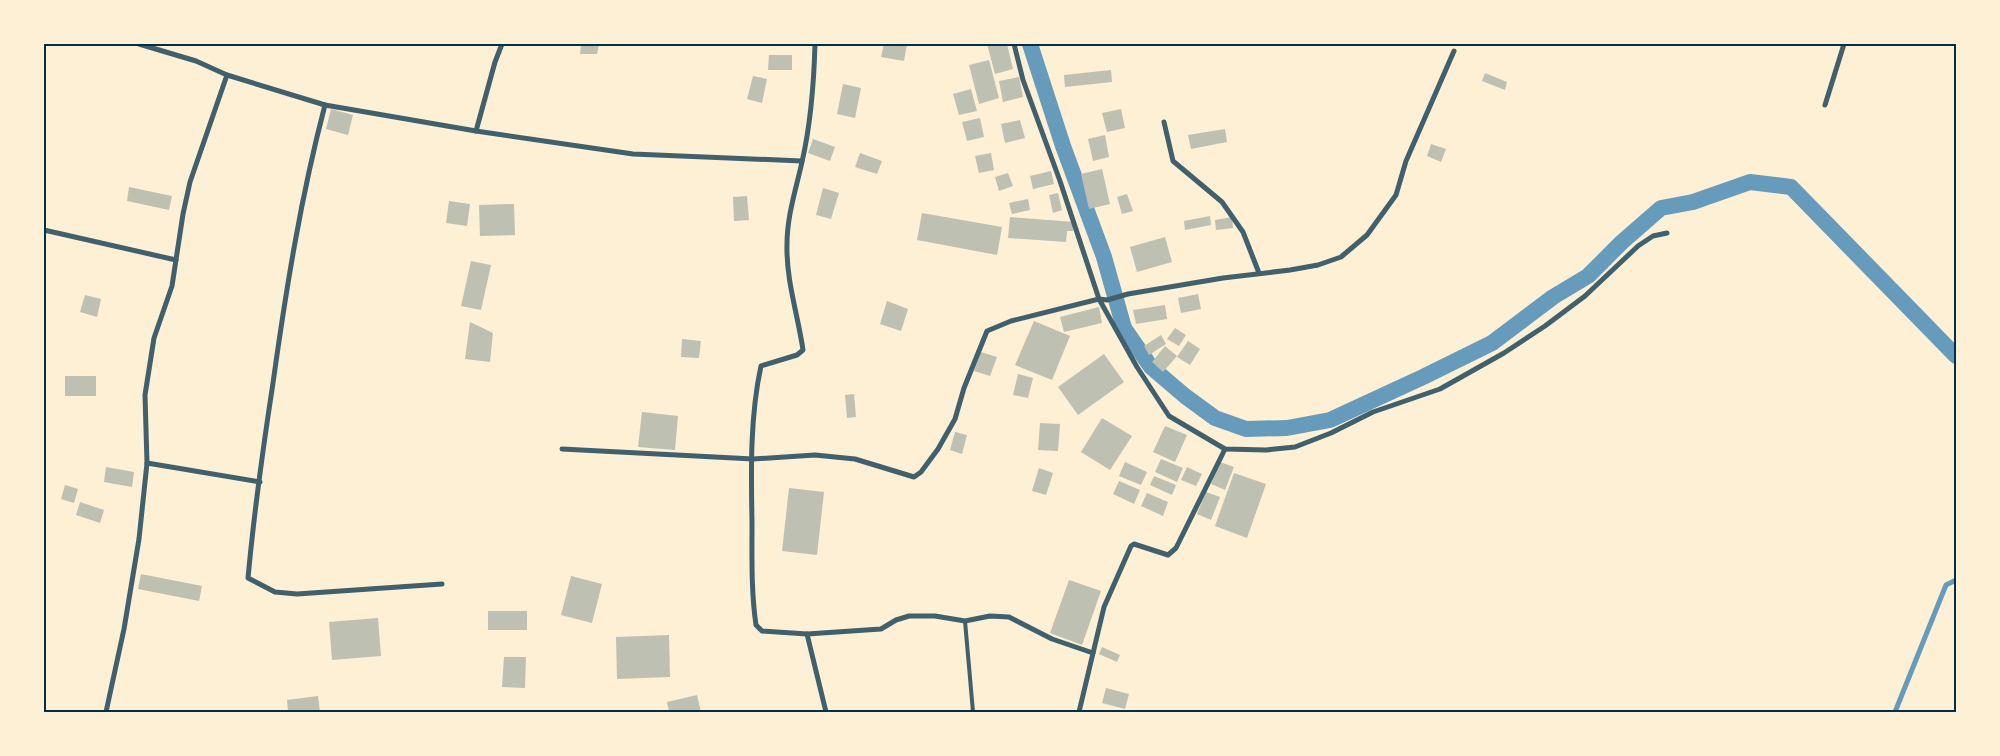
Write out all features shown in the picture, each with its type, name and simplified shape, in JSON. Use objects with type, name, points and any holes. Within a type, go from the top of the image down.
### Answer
[{"type":"street","points":[[139,44],[196,61],[227,75],[325,105],[476,132],[633,154],[802,161]]},
{"type":"street","points":[[476,132],[480,112],[502,44]]},
{"type":"street","points":[[815,44],[814,68],[802,161],[795,186],[787,244],[788,273],[803,350],[797,355],[761,366],[755,392],[752,568],[753,605],[756,625],[762,630],[807,634],[881,629],[896,620],[909,616],[935,616],[965,621],[990,616],[1009,617],[1052,639],[1093,653]]},
{"type":"street","points":[[1014,44],[1023,80],[1060,181],[1099,299],[1137,367],[1169,416],[1225,449],[1266,450],[1295,447],[1331,433],[1373,412],[1440,389],[1504,353],[1545,326],[1585,296],[1638,246],[1653,236],[1667,233]]},
{"type":"street","points":[[1825,105],[1844,44]]},
{"type":"street","points":[[562,449],[753,459],[815,455],[855,459],[914,477],[921,472],[938,449],[955,419],[964,388],[987,331],[1010,321],[1099,299],[1106,300],[1128,294],[1260,272],[1290,270],[1318,265],[1342,257],[1367,235],[1396,195],[1406,161],[1454,51]]},
{"type":"street","points":[[106,712],[131,590],[139,540],[147,463],[145,395],[154,338],[172,286],[190,182],[227,75]]},
{"type":"street","points":[[325,105],[310,163],[284,307],[264,439],[248,578],[275,592],[297,594],[442,584]]},
{"type":"street","points":[[1164,122],[1173,161],[1222,202],[1243,232],[1260,272]]},
{"type":"street","points":[[44,230],[176,260]]},
{"type":"street","points":[[1079,712],[1104,607],[1130,546],[1134,544],[1168,555],[1176,548],[1225,449]]},
{"type":"street","points":[[147,463],[260,482]]},
{"type":"street","points":[[807,634],[826,712]]},
{"type":"lane","points":[[965,621],[973,712]]},
{"type":"building","points":[[581,44],[599,44],[597,54],[580,54]]},
{"type":"building","points":[[884,44],[907,44],[904,61],[881,57]]},
{"type":"building","points":[[987,44],[1007,44],[1013,69],[995,74]]},
{"type":"building","points":[[769,55],[792,55],[792,70],[768,70]]},
{"type":"building","points":[[989,60],[999,98],[979,104],[969,65]]},
{"type":"building","points":[[1111,70],[1112,82],[1065,87],[1064,75]]},
{"type":"building","points":[[1485,73],[1507,82],[1505,90],[1482,81]]},
{"type":"building","points":[[753,76],[767,79],[762,103],[747,99]]},
{"type":"building","points":[[1019,77],[1023,97],[1003,102],[999,81]]},
{"type":"building","points":[[843,84],[861,88],[855,118],[837,114]]},
{"type":"building","points":[[971,89],[977,111],[959,115],[953,94]]},
{"type":"building","points":[[331,109],[353,115],[348,135],[326,129]]},
{"type":"building","points":[[1121,109],[1125,128],[1107,132],[1102,113]]},
{"type":"building","points":[[980,118],[984,137],[967,141],[962,122]]},
{"type":"building","points":[[1020,120],[1025,138],[1005,143],[1001,124]]},
{"type":"building","points":[[1225,129],[1227,142],[1191,149],[1188,135]]},
{"type":"building","points":[[1105,135],[1109,157],[1093,161],[1088,139]]},
{"type":"building","points":[[813,139],[835,147],[830,161],[808,153]]},
{"type":"building","points":[[1431,144],[1446,149],[1441,162],[1427,156]]},
{"type":"building","points":[[860,153],[882,161],[877,174],[855,167]]},
{"type":"building","points":[[991,153],[994,170],[979,173],[975,156]]},
{"type":"building","points":[[1102,169],[1110,204],[1089,209],[1081,174]]},
{"type":"building","points":[[1051,171],[1054,184],[1033,189],[1030,176]]},
{"type":"building","points":[[1008,173],[1013,186],[999,191],[995,177]]},
{"type":"building","points":[[129,187],[172,196],[169,210],[127,201]]},
{"type":"building","points":[[823,188],[839,193],[831,219],[816,215]]},
{"type":"building","points":[[1058,193],[1062,210],[1053,213],[1049,195]]},
{"type":"building","points":[[1127,194],[1133,211],[1122,214],[1117,197]]},
{"type":"building","points":[[747,196],[749,220],[734,221],[733,197]]},
{"type":"building","points":[[1028,199],[1030,210],[1012,214],[1009,203]]},
{"type":"building","points":[[449,201],[470,204],[467,226],[446,223]]},
{"type":"building","points":[[514,204],[515,235],[480,236],[479,205]]},
{"type":"building","points":[[922,213],[1002,227],[997,255],[917,240]]},
{"type":"building","points":[[1210,216],[1211,225],[1185,230],[1184,221]]},
{"type":"building","points":[[1010,217],[1074,222],[1073,231],[1067,231],[1066,242],[1008,238]]},
{"type":"building","points":[[1232,217],[1233,228],[1216,230],[1215,220]]},
{"type":"building","points":[[1165,237],[1172,262],[1137,272],[1130,247]]},
{"type":"building","points":[[471,261],[491,265],[481,310],[461,306]]},
{"type":"building","points":[[1198,294],[1201,309],[1181,313],[1178,298]]},
{"type":"building","points":[[85,295],[101,299],[97,317],[80,312]]},
{"type":"building","points":[[887,301],[908,309],[901,331],[880,324]]},
{"type":"building","points":[[1165,305],[1167,319],[1136,324],[1133,310]]},
{"type":"building","points":[[1099,307],[1102,323],[1064,332],[1060,317]]},
{"type":"building","points":[[1034,321],[1070,336],[1052,380],[1015,365]]},
{"type":"building","points":[[470,322],[493,333],[490,362],[465,359]]},
{"type":"building","points":[[1175,328],[1186,335],[1179,346],[1167,339]]},
{"type":"building","points":[[1161,335],[1166,344],[1149,355],[1144,346]]},
{"type":"building","points":[[682,339],[701,341],[699,358],[681,357]]},
{"type":"building","points":[[1188,341],[1200,349],[1190,365],[1177,357]]},
{"type":"building","points":[[1165,346],[1177,356],[1163,372],[1152,362]]},
{"type":"building","points":[[981,352],[997,357],[990,376],[974,371]]},
{"type":"building","points":[[1104,354],[1124,382],[1078,415],[1058,387]]},
{"type":"building","points":[[1018,374],[1033,378],[1028,398],[1013,395]]},
{"type":"building","points":[[65,376],[96,376],[96,396],[65,396]]},
{"type":"building","points":[[854,394],[856,417],[847,418],[845,395]]},
{"type":"building","points":[[642,412],[678,416],[675,450],[638,447]]},
{"type":"building","points":[[1102,418],[1132,436],[1110,470],[1081,452]]},
{"type":"building","points":[[1040,423],[1060,424],[1058,451],[1038,450]]},
{"type":"building","points":[[1165,426],[1187,435],[1175,462],[1153,452]]},
{"type":"building","points":[[955,432],[967,435],[962,454],[950,450]]},
{"type":"building","points":[[1161,459],[1183,468],[1177,482],[1155,472]]},
{"type":"building","points":[[1125,462],[1147,472],[1141,485],[1119,476]]},
{"type":"building","points":[[1220,462],[1234,467],[1225,490],[1211,484]]},
{"type":"building","points":[[106,467],[134,472],[132,487],[104,482]]},
{"type":"building","points":[[1187,467],[1202,474],[1196,486],[1181,480]]},
{"type":"building","points":[[1039,468],[1053,473],[1046,495],[1032,491]]},
{"type":"building","points":[[1234,473],[1266,484],[1247,538],[1215,526]]},
{"type":"building","points":[[1154,476],[1176,485],[1172,495],[1150,485]]},
{"type":"building","points":[[1119,481],[1140,490],[1134,504],[1113,494]]},
{"type":"building","points":[[65,485],[78,489],[74,503],[61,499]]},
{"type":"building","points":[[789,488],[824,492],[817,555],[782,551]]},
{"type":"building","points":[[1206,492],[1220,497],[1211,520],[1197,514]]},
{"type":"building","points":[[1147,493],[1168,502],[1163,516],[1141,506]]},
{"type":"building","points":[[80,502],[104,510],[100,523],[76,515]]},
{"type":"building","points":[[141,574],[202,586],[199,601],[138,589]]},
{"type":"building","points":[[571,576],[602,584],[592,623],[561,615]]},
{"type":"building","points":[[1069,580],[1101,591],[1082,645],[1050,633]]},
{"type":"building","points":[[488,611],[527,611],[527,630],[488,630]]},
{"type":"building","points":[[378,618],[381,656],[332,660],[329,622]]},
{"type":"building","points":[[669,635],[670,677],[617,679],[616,637]]},
{"type":"building","points":[[1102,647],[1120,655],[1117,662],[1099,654]]},
{"type":"building","points":[[504,657],[526,657],[525,688],[502,687]]},
{"type":"building","points":[[1106,688],[1129,694],[1125,709],[1102,703]]},
{"type":"building","points":[[697,695],[701,712],[669,712],[667,702]]},
{"type":"building","points":[[318,696],[320,712],[288,712],[287,700]]},
{"type":"waterway","points":[[1030,44],[1063,146],[1104,257],[1124,328],[1151,367],[1185,396],[1215,418],[1246,429],[1287,428],[1330,420],[1423,377],[1492,343],[1553,297],[1588,276],[1622,242],[1661,208],[1693,202],[1750,182],[1791,187],[1956,356]]},
{"type":"waterway","points":[[1895,712],[1946,585],[1956,580]]}]
